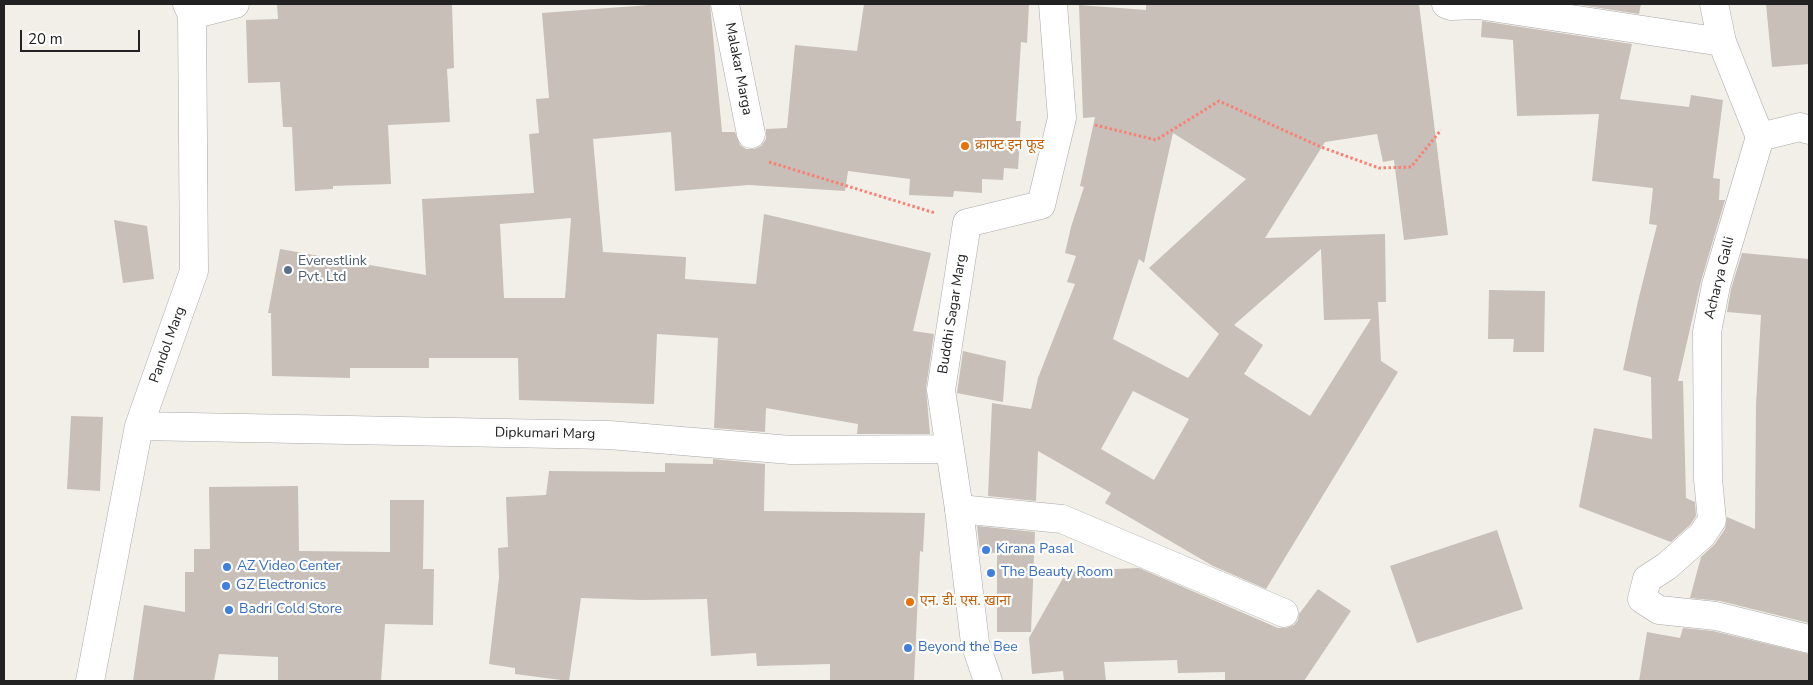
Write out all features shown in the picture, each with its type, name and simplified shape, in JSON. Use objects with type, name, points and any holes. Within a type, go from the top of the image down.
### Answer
[{"type":"street","points":[[189,10],[235,4]]},
{"type":"street","name":"Malakar Marga","points":[[725,4],[751,134]]},
{"type":"street","points":[[967,223],[1041,205],[1062,118],[1053,4]]},
{"type":"street","points":[[1446,4],[1451,6],[1478,6],[1722,42]]},
{"type":"street","points":[[1714,4],[1722,42],[1760,137],[1800,127],[1809,130]]},
{"type":"street","name":"Pandol Marg","points":[[90,681],[139,426],[194,271],[189,10]]},
{"type":"street","name":"Acharya Galli","points":[[1760,137],[1716,285],[1707,332],[1708,479],[1712,520],[1702,535],[1667,566],[1647,580],[1642,600],[1659,610],[1716,616],[1809,639]]},
{"type":"street","name":"Buddhi Sagar Marg","points":[[967,223],[941,390],[959,509],[975,643],[988,681]]},
{"type":"street","name":"Dipkumari Marg","points":[[139,426],[609,435],[791,450],[950,449]]},
{"type":"street","points":[[959,509],[1062,518],[1284,613]]},
{"type":"path","points":[[1062,118],[1156,140],[1219,101],[1322,147],[1379,168],[1411,167],[1441,130]]},
{"type":"path","points":[[751,134],[769,162],[967,223]]},
{"type":"building","points":[[277,4],[452,4],[454,68],[447,69],[450,122],[388,125],[391,184],[333,186],[333,189],[295,191],[292,127],[283,127],[280,82],[248,83],[246,20],[278,19]]},
{"type":"building","points":[[662,4],[710,4],[722,132],[735,132],[740,145],[746,149],[754,149],[761,146],[766,139],[766,129],[787,128],[795,45],[857,51],[864,4],[1029,4],[1027,43],[1021,42],[1016,121],[1021,121],[1018,169],[1004,168],[1003,180],[982,179],[982,193],[954,191],[953,197],[909,195],[910,179],[848,171],[845,191],[749,185],[675,191],[671,132],[593,139],[603,252],[686,257],[685,279],[756,284],[764,214],[931,253],[913,331],[934,334],[926,388],[930,434],[857,434],[858,424],[766,408],[765,432],[714,428],[718,338],[657,334],[654,404],[519,400],[518,358],[429,358],[429,368],[350,368],[350,378],[272,376],[271,313],[268,313],[280,249],[426,275],[422,199],[534,193],[529,134],[539,133],[536,99],[549,98],[542,13]],"holes":[[[571,218],[565,298],[504,298],[500,224]]]},
{"type":"building","points":[[1146,4],[1419,4],[1448,235],[1404,240],[1394,160],[1383,162],[1377,134],[1325,142],[1265,238],[1385,234],[1386,302],[1378,302],[1381,361],[1398,372],[1266,589],[1213,566],[1105,503],[1111,493],[1038,451],[1036,501],[988,496],[992,403],[1031,409],[1038,378],[1075,284],[1067,282],[1076,256],[1065,253],[1084,187],[1080,186],[1095,117],[1083,118],[1079,5],[1146,10]],"holes":[[[1173,133],[1246,179],[1149,268],[1219,334],[1188,378],[1113,339],[1139,259],[1144,263]],[[1321,249],[1324,320],[1371,319],[1310,416],[1244,374],[1263,345],[1234,325]],[[1133,391],[1189,419],[1154,480],[1101,449]]]},
{"type":"building","points":[[1574,4],[1641,4],[1639,14]]},
{"type":"building","points":[[1766,4],[1809,4],[1809,64],[1772,67]]},
{"type":"building","points":[[1482,21],[1632,44],[1620,99],[1689,107],[1691,95],[1723,100],[1713,178],[1720,179],[1719,200],[1725,200],[1701,281],[1678,381],[1683,381],[1686,498],[1695,502],[1696,516],[1690,525],[1671,542],[1579,507],[1594,428],[1652,439],[1651,377],[1623,370],[1657,225],[1649,224],[1653,188],[1592,181],[1599,114],[1517,116],[1513,40],[1481,37]]},
{"type":"building","points":[[114,220],[147,226],[154,279],[123,283]]},
{"type":"building","points":[[1742,253],[1809,259],[1809,623],[1720,601],[1690,598],[1701,557],[1715,544],[1725,529],[1727,517],[1755,529],[1756,405],[1761,315],[1727,312],[1731,289]]},
{"type":"building","points":[[1489,290],[1545,291],[1544,352],[1513,352],[1514,339],[1488,339]]},
{"type":"building","points":[[963,351],[1006,361],[1003,402],[957,393]]},
{"type":"building","points":[[71,416],[103,417],[100,491],[67,489]]},
{"type":"building","points":[[713,459],[765,464],[764,511],[925,513],[923,552],[920,551],[914,681],[830,681],[830,664],[757,666],[756,653],[711,656],[707,599],[641,600],[581,598],[569,681],[515,674],[515,668],[489,664],[499,578],[498,548],[508,547],[506,497],[546,495],[549,471],[665,472],[665,463],[713,464]]},
{"type":"building","points":[[298,486],[299,551],[390,552],[390,500],[424,500],[423,569],[434,569],[433,625],[385,624],[381,681],[278,681],[278,657],[219,654],[214,681],[133,681],[144,605],[185,612],[185,572],[194,572],[194,549],[210,549],[209,487]]},
{"type":"building","points":[[977,526],[1035,532],[1031,632],[997,632],[997,553],[980,552]]},
{"type":"building","points":[[1497,530],[1523,609],[1417,643],[1390,566]]},
{"type":"building","points":[[1139,568],[1278,628],[1294,625],[1298,620],[1299,614],[1318,589],[1351,611],[1304,681],[1225,681],[1225,672],[1178,673],[1177,660],[1104,662],[1106,681],[1064,681],[1063,671],[1032,674],[1029,638],[1067,571]]},
{"type":"building","points":[[1683,628],[1713,631],[1809,654],[1809,681],[1639,681],[1647,632],[1680,638]]},
{"type":"place","name":"क्राफ्ट इन फूड","points":[[965,146]]},
{"type":"place","name":"Everestlink Pvt. Ltd","points":[[288,270]]},
{"type":"place","name":"Kirana Pasal","points":[[986,550]]},
{"type":"place","name":"AZ Video Center","points":[[227,567]]},
{"type":"place","name":"The Beauty Room","points":[[991,573]]},
{"type":"place","name":"GZ Electronics","points":[[226,586]]},
{"type":"place","name":"एन. डी. एस. खाना","points":[[910,602]]},
{"type":"place","name":"Badri Cold Store","points":[[229,610]]},
{"type":"place","name":"Beyond the Bee","points":[[908,648]]}]
